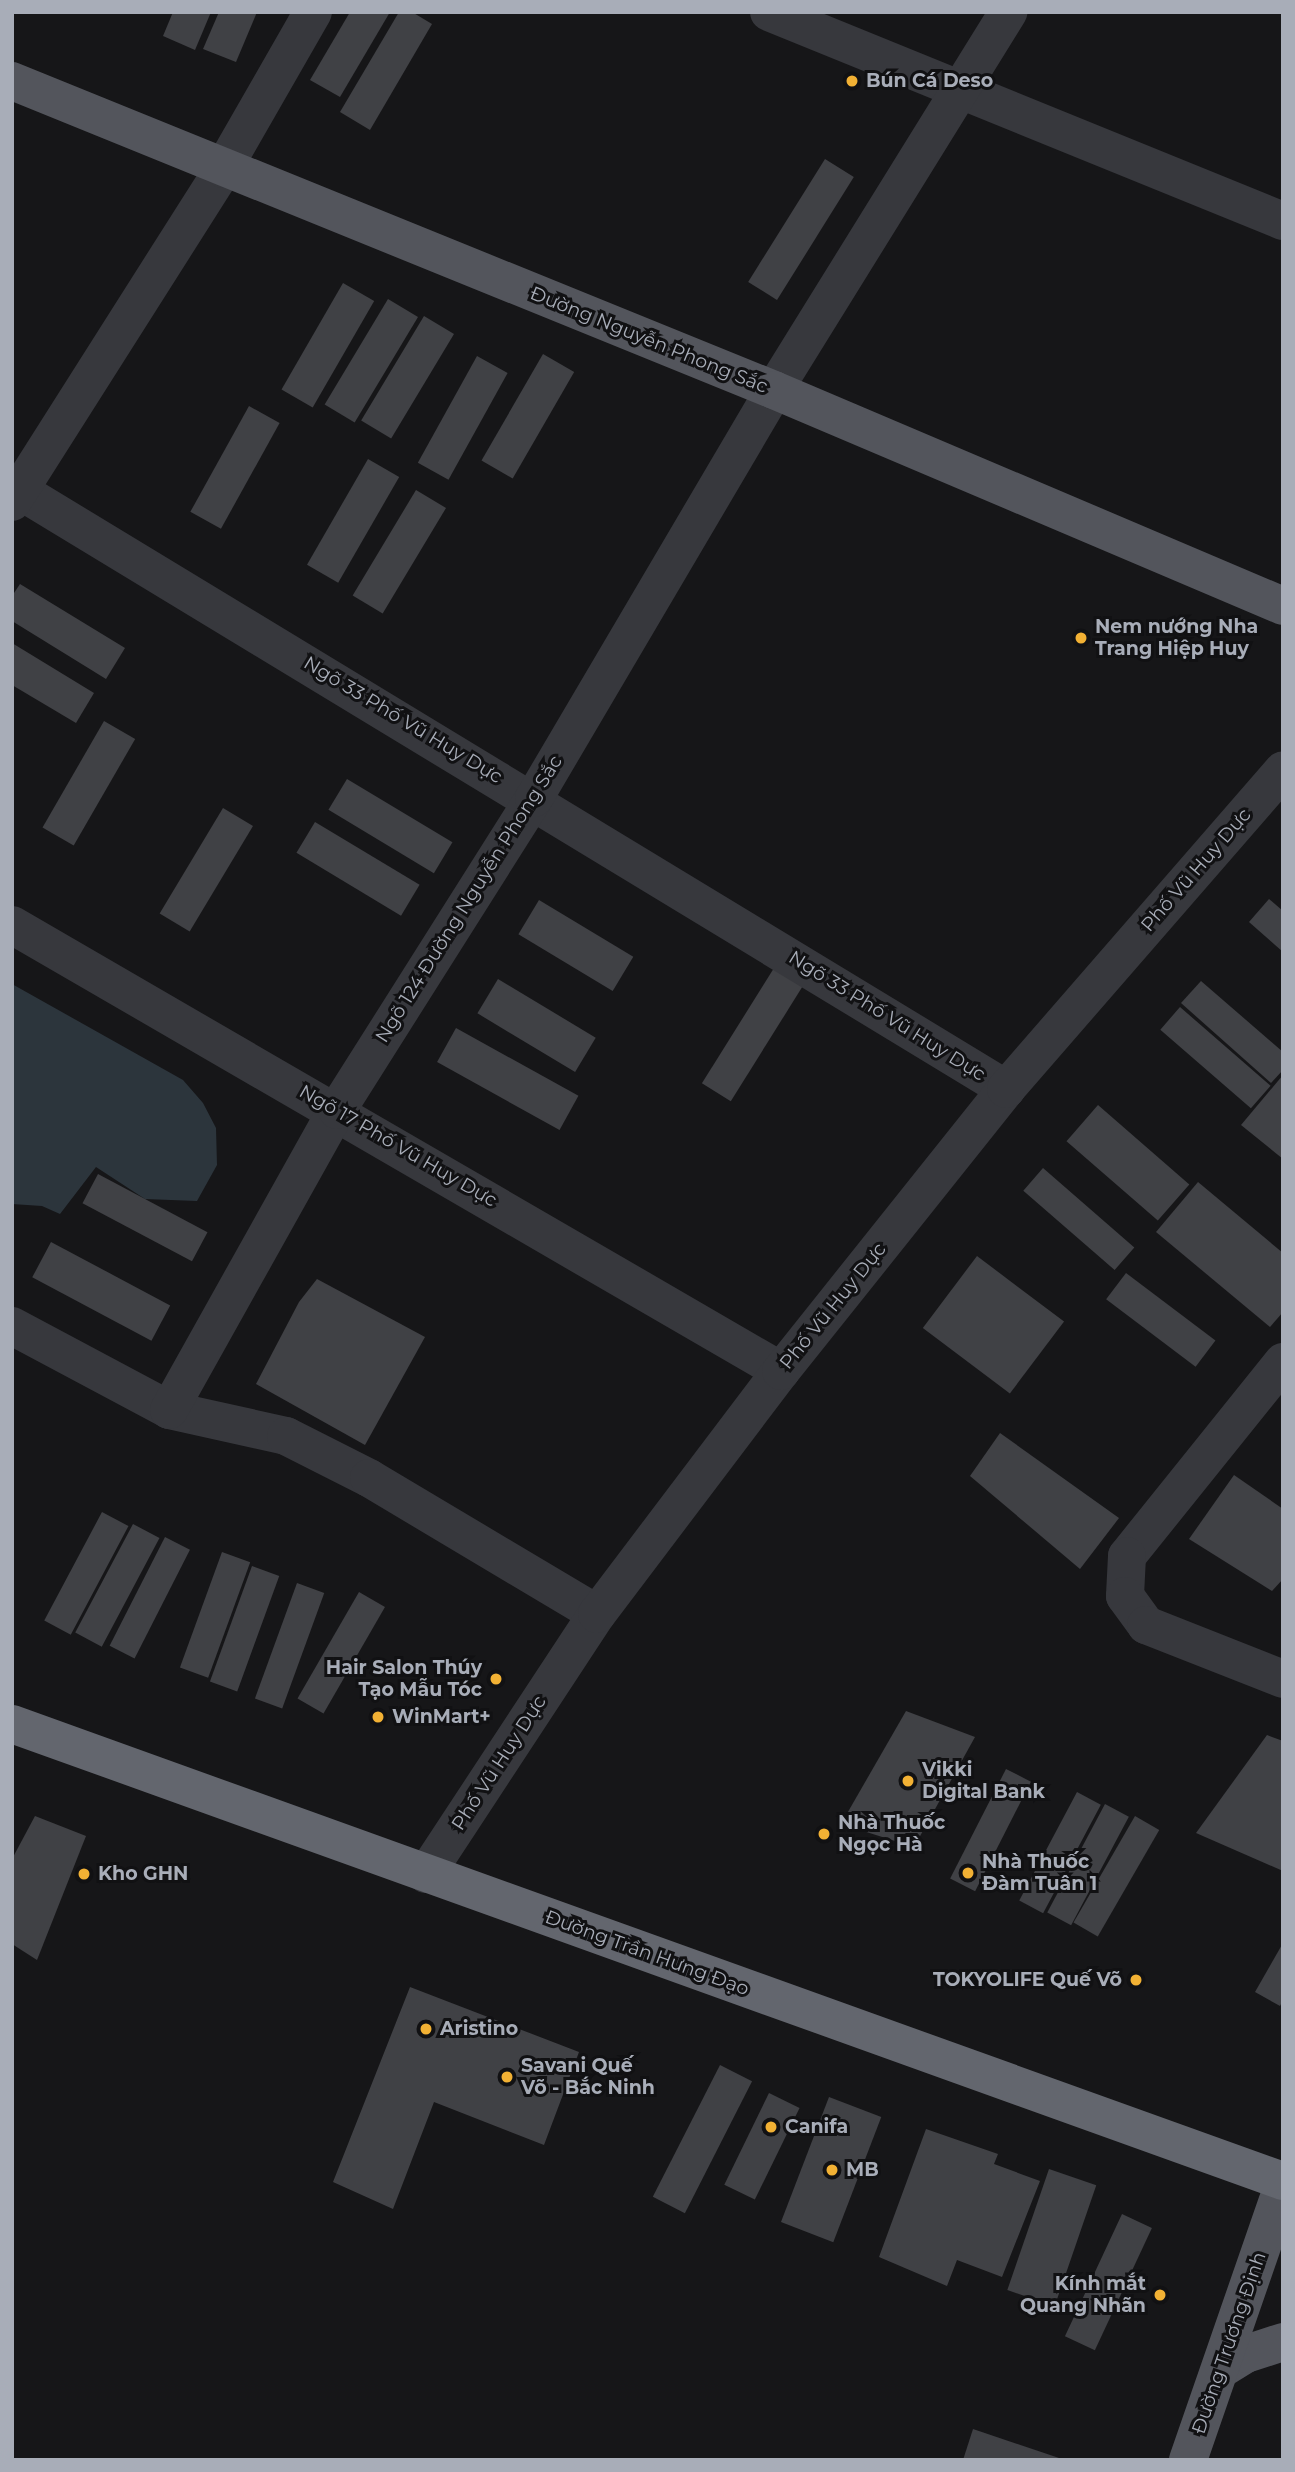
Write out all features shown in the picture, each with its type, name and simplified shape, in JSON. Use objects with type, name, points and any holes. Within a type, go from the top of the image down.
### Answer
[{"type":"highway","name":"Đường Trần Hưng Đạo","points":[[12,1724],[1283,2180]]},
{"type":"main road","name":"Đường Nguyễn Phong Sắc","points":[[12,81],[223,169],[774,390],[1283,606]]},
{"type":"main road","name":"Đường Trương Định","points":[[1188,2460],[1283,2186]]},
{"type":"main road","points":[[1220,2370],[1283,2342]]},
{"type":"street","points":[[15,493],[223,169],[313,12]]},
{"type":"street","points":[[769,12],[1283,221]]},
{"type":"street","name":"Ngõ 124 Đường Nguyễn Phong Sắc","points":[[169,1410],[337,1110],[534,798],[774,390],[1008,12]]},
{"type":"street","name":"Ngõ 33 Phố Vũ Huy Dực","points":[[15,493],[534,798],[1006,1089]]},
{"type":"street","name":"Phố Vũ Huy Dực","points":[[426,1874],[597,1614],[781,1371],[1006,1089],[1283,770]]},
{"type":"street","name":"Ngõ 17 Phố Vũ Huy Dực","points":[[12,925],[337,1110],[781,1371]]},
{"type":"street","points":[[12,1326],[169,1410],[286,1436],[369,1478],[597,1614]]},
{"type":"street","points":[[1283,1362],[1127,1556],[1125,1596],[1146,1625],[1283,1679]]},
{"type":"shaded area","points":[[12,984],[183,1080],[203,1103],[216,1128],[217,1165],[197,1201],[145,1199],[96,1167],[60,1214],[42,1206],[12,1204]]},
{"type":"building","points":[[173,12],[211,12],[195,50],[163,36]]},
{"type":"building","points":[[219,12],[257,12],[236,62],[203,49]]},
{"type":"building","points":[[350,12],[390,12],[340,97],[310,80]]},
{"type":"building","points":[[399,12],[412,12],[432,24],[370,130],[340,112]]},
{"type":"building","points":[[825,159],[854,177],[777,300],[748,282]]},
{"type":"building","points":[[343,283],[374,301],[313,408],[282,390]]},
{"type":"building","points":[[388,299],[418,317],[355,422],[325,404]]},
{"type":"building","points":[[424,316],[454,334],[391,439],[361,421]]},
{"type":"building","points":[[543,354],[574,372],[513,479],[482,461]]},
{"type":"building","points":[[477,356],[508,373],[448,480],[418,463]]},
{"type":"building","points":[[249,406],[280,423],[221,529],[190,512]]},
{"type":"building","points":[[368,459],[399,477],[338,583],[307,565]]},
{"type":"building","points":[[416,490],[446,508],[383,613],[353,595]]},
{"type":"building","points":[[20,584],[125,648],[106,679],[12,621],[12,596]]},
{"type":"building","points":[[12,643],[94,693],[76,723],[12,685]]},
{"type":"building","points":[[104,721],[135,739],[74,846],[42,828]]},
{"type":"building","points":[[347,779],[452,842],[434,873],[328,810]]},
{"type":"building","points":[[223,808],[253,826],[190,931],[160,913]]},
{"type":"building","points":[[315,822],[420,885],[401,916],[296,853]]},
{"type":"building","points":[[1269,899],[1283,911],[1283,952],[1249,922]]},
{"type":"building","points":[[539,900],[633,957],[613,991],[518,934]]},
{"type":"building","points":[[774,968],[803,986],[731,1101],[702,1083]]},
{"type":"building","points":[[498,979],[596,1038],[575,1072],[477,1013]]},
{"type":"building","points":[[1201,981],[1283,1052],[1283,1070],[1271,1083],[1181,1003]]},
{"type":"building","points":[[1180,1007],[1271,1086],[1251,1108],[1160,1030]]},
{"type":"building","points":[[456,1028],[578,1096],[560,1130],[437,1062]]},
{"type":"building","points":[[1283,1075],[1283,1159],[1241,1125]]},
{"type":"building","points":[[1098,1105],[1189,1184],[1158,1221],[1067,1141]]},
{"type":"building","points":[[1043,1168],[1134,1247],[1115,1270],[1023,1191]]},
{"type":"building","points":[[98,1174],[207,1232],[192,1261],[83,1203]]},
{"type":"building","points":[[1198,1182],[1283,1253],[1283,1312],[1270,1327],[1156,1232]]},
{"type":"building","points":[[51,1242],[170,1305],[151,1341],[32,1277]]},
{"type":"building","points":[[977,1256],[1064,1322],[1010,1393],[923,1328]]},
{"type":"building","points":[[1126,1273],[1215,1340],[1196,1367],[1106,1299]]},
{"type":"building","points":[[317,1279],[425,1337],[365,1445],[256,1384],[299,1302]]},
{"type":"building","points":[[1000,1433],[1119,1518],[1080,1569],[970,1476]]},
{"type":"building","points":[[1234,1475],[1283,1509],[1283,1579],[1272,1591],[1189,1539]]},
{"type":"building","points":[[102,1512],[128,1526],[71,1635],[44,1621]]},
{"type":"building","points":[[133,1524],[159,1538],[102,1647],[75,1633]]},
{"type":"building","points":[[165,1537],[190,1550],[135,1658],[110,1646]]},
{"type":"building","points":[[222,1552],[250,1562],[208,1678],[180,1668]]},
{"type":"building","points":[[252,1566],[279,1576],[237,1692],[210,1682]]},
{"type":"building","points":[[297,1583],[324,1593],[282,1709],[255,1699]]},
{"type":"building","points":[[359,1592],[385,1607],[323,1714],[298,1699]]},
{"type":"building","name":"Vikki Digital Bank","points":[[906,1711],[975,1737],[914,1847],[841,1824]]},
{"type":"building","points":[[1267,1735],[1283,1741],[1283,1871],[1196,1833]]},
{"type":"building","points":[[1006,1769],[1031,1782],[975,1891],[950,1879]]},
{"type":"building","points":[[1077,1792],[1101,1805],[1043,1913],[1019,1901]]},
{"type":"building","points":[[1105,1804],[1129,1817],[1071,1925],[1047,1913]]},
{"type":"building","points":[[35,1816],[86,1836],[37,1960],[12,1944],[12,1859]]},
{"type":"building","points":[[1135,1816],[1159,1830],[1098,1937],[1074,1923]]},
{"type":"building","points":[[1283,1943],[1283,2000],[1280,2006],[1255,1992]]},
{"type":"building","points":[[410,1987],[579,2052],[544,2145],[434,2102],[393,2209],[333,2182]]},
{"type":"building","points":[[720,2065],[752,2081],[685,2213],[653,2197]]},
{"type":"building","points":[[769,2093],[800,2108],[755,2200],[724,2185]]},
{"type":"building","name":"MB","points":[[829,2097],[881,2117],[833,2242],[781,2222]]},
{"type":"building","points":[[926,2129],[998,2154],[994,2164],[1040,2181],[1002,2277],[957,2260],[947,2286],[879,2257]]},
{"type":"building","points":[[1049,2169],[1096,2185],[1055,2306],[1007,2290]]},
{"type":"building","points":[[1122,2214],[1152,2228],[1095,2350],[1065,2336]]},
{"type":"building","points":[[973,2429],[1062,2459],[1062,2460],[963,2460]]},
{"type":"place","name":"Bún Cá Deso","points":[[852,81]]},
{"type":"place","name":"Nem nướng Nha Trang Hiệp Huy","points":[[1081,638]]},
{"type":"place","name":"Hair Salon Thúy Tạo Mẫu Tóc","points":[[496,1679]]},
{"type":"place","name":"WinMart+","points":[[378,1717]]},
{"type":"place","name":"Vikki Digital Bank","points":[[908,1781]]},
{"type":"place","name":"Nhà Thuốc Ngọc Hà","points":[[824,1834]]},
{"type":"place","name":"Nhà Thuốc Đàm Tuân 1","points":[[968,1873]]},
{"type":"place","name":"Kho GHN","points":[[84,1874]]},
{"type":"place","name":"TOKYOLIFE Quế Võ","points":[[1136,1980]]},
{"type":"place","name":"Aristino","points":[[426,2029]]},
{"type":"place","name":"Savani Quế Võ - Bắc Ninh","points":[[507,2077]]},
{"type":"place","name":"Canifa","points":[[771,2127]]},
{"type":"place","name":"MB","points":[[832,2170]]},
{"type":"place","name":"Kính mắt Quang Nhãn","points":[[1160,2295]]}]
